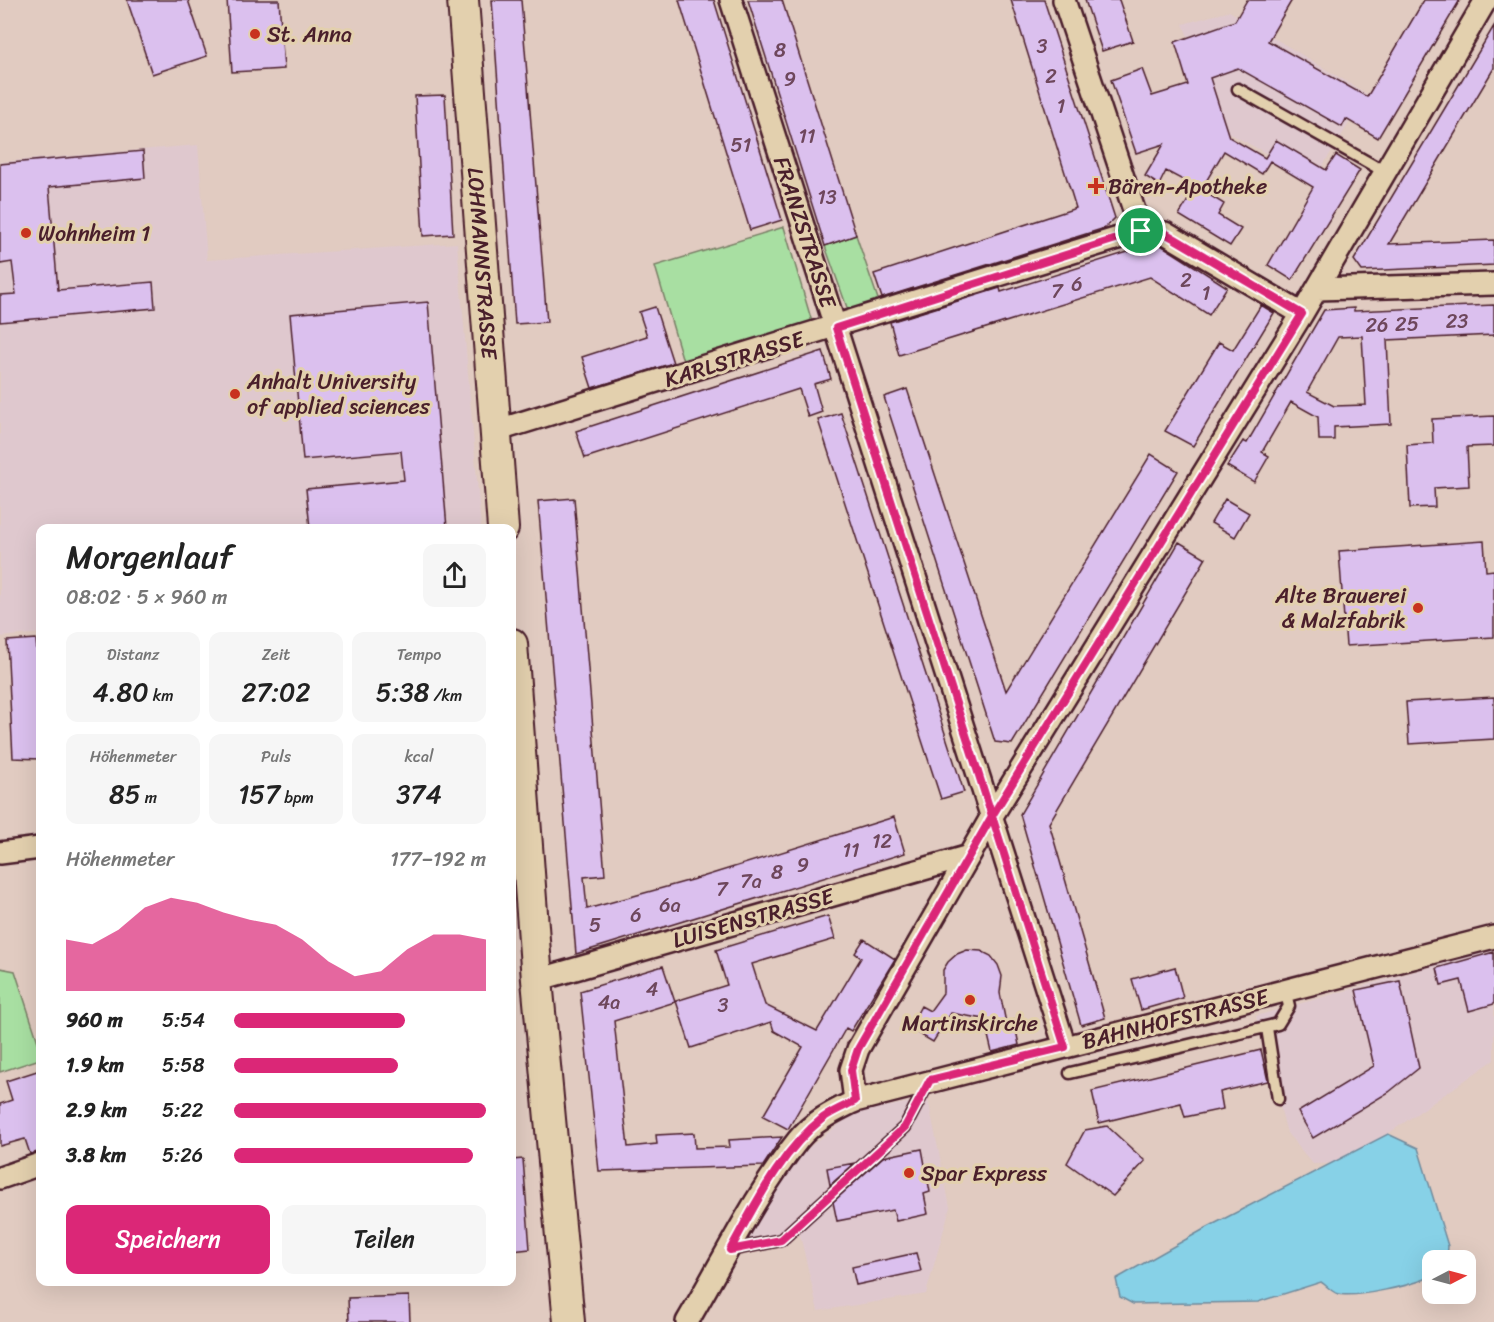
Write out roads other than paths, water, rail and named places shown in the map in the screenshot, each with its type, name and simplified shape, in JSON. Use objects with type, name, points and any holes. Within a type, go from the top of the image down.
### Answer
[{"type":"main road","name":"LOHMANNSTRASSE","points":[[463,0],[503,524]]},
{"type":"main road","points":[[516,768],[517,800],[537,980],[569,1322]]},
{"type":"street","name":"FRANZSTRASSE","points":[[731,0],[1065,1047]]},
{"type":"street","points":[[1064,0],[1141,231]]},
{"type":"street","points":[[855,1101],[851,1070],[858,1049],[992,816],[1302,314],[1486,0]]},
{"type":"street","name":"KARLSTRASSE","points":[[495,431],[836,328],[1141,231],[1165,233],[1302,314]]},
{"type":"street","points":[[1317,289],[1494,284]]},
{"type":"street","points":[[0,853],[36,848]]},
{"type":"street","name":"LUISENSTRASSE","points":[[537,980],[969,856]]},
{"type":"street","name":"BAHNHOFSTRASSE","points":[[687,1322],[754,1208],[799,1139],[825,1116],[855,1101],[1494,937]]},
{"type":"street","points":[[0,1178],[36,1165]]},
{"type":"lane","points":[[1238,88],[1385,172]]},
{"type":"lane","points":[[1070,1073],[1278,1024],[1289,1006],[1285,990]]},
{"type":"lane","points":[[1267,1028],[1278,1099]]},
{"type":"lane","points":[[730,1250],[781,1240],[905,1127],[930,1080]]},
{"type":"water","points":[[1388,1134],[1418,1148],[1448,1250],[1422,1250],[1422,1280],[1369,1293],[1344,1295],[1332,1291],[1321,1282],[1258,1302],[1133,1304],[1120,1297],[1116,1279],[1206,1228]]},
{"type":"place","name":"St. Anna","points":[[255,34]]},
{"type":"place","name":"Bären-Apotheke","points":[[1096,186]]},
{"type":"place","name":"Wohnheim 1","points":[[26,233]]},
{"type":"place","name":"Anhalt University of applied sciences","points":[[235,394]]},
{"type":"place","name":"Alte Brauerei & Malzfabrik","points":[[1418,608]]},
{"type":"place","name":"Martinskirche","points":[[970,1000]]},
{"type":"place","name":"Spar Express","points":[[909,1173]]}]
